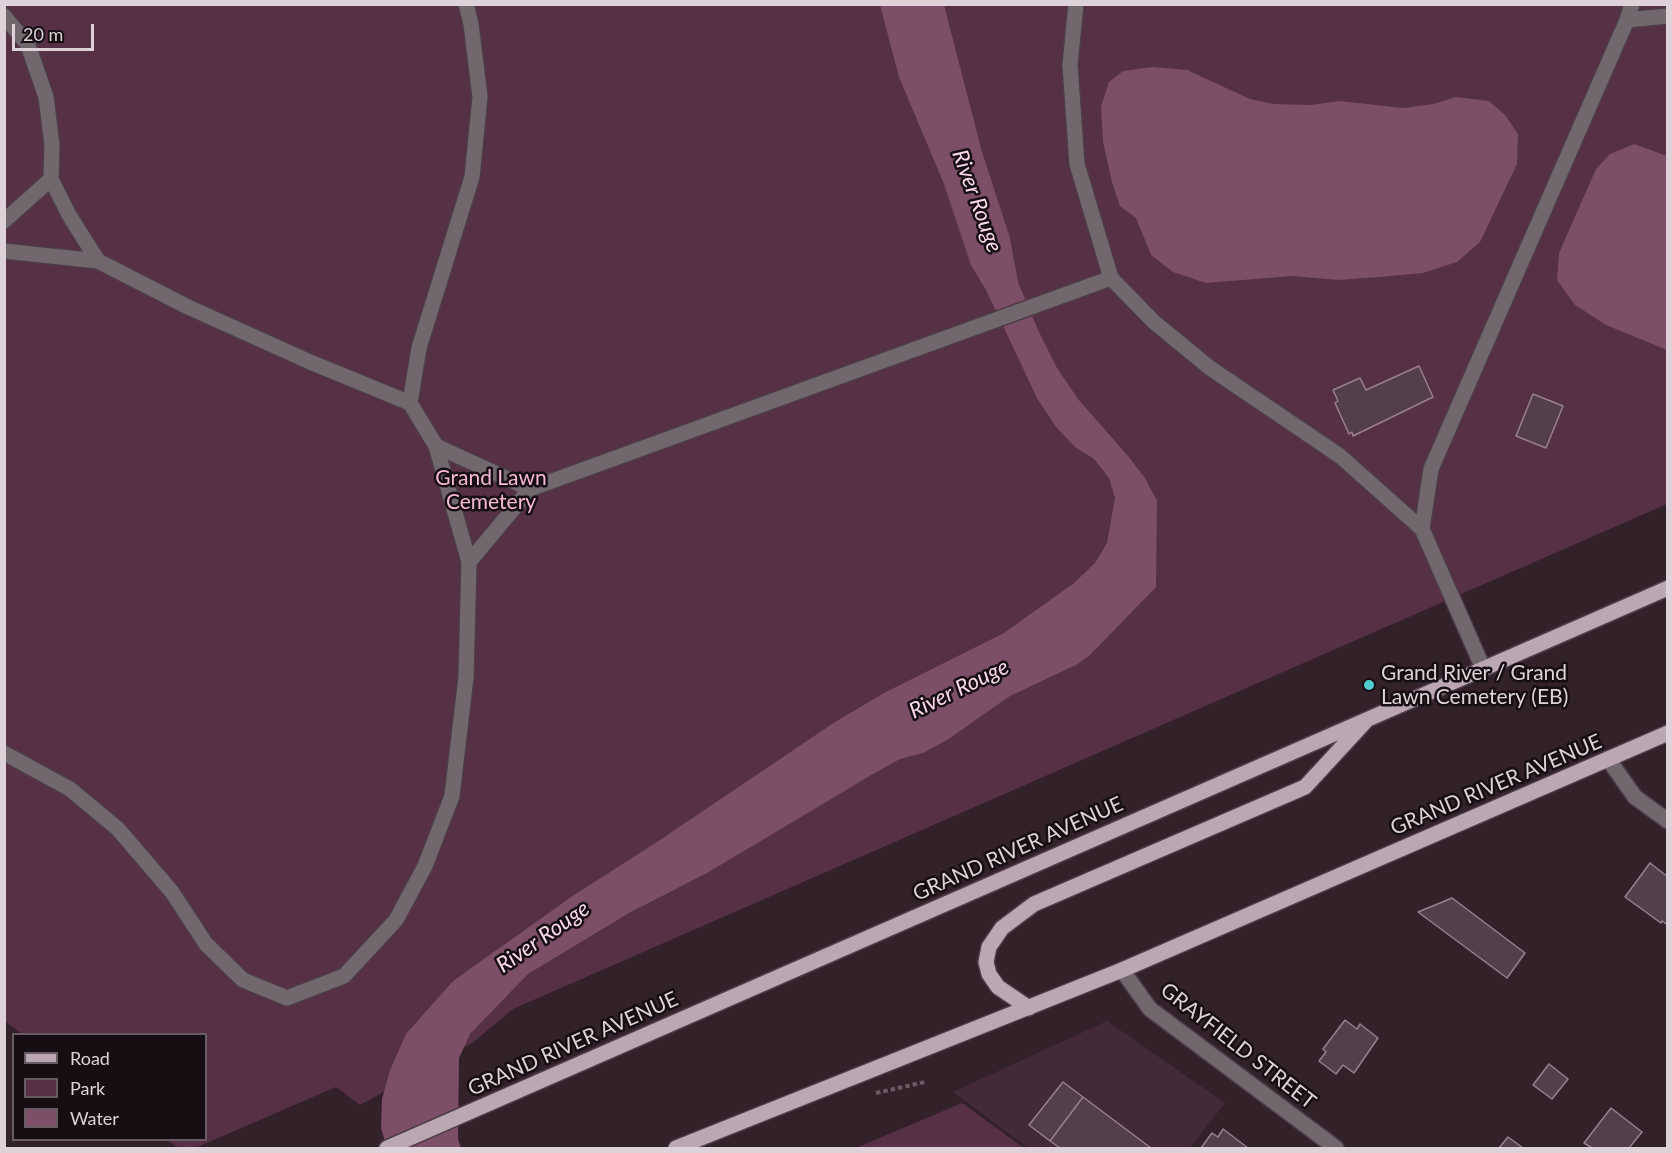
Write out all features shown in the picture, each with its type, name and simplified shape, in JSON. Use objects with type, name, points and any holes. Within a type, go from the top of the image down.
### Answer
[{"type":"main road","name":"GRAND RIVER AVENUE","points":[[387,1149],[1668,588]]},
{"type":"main road","points":[[1029,1008],[998,987],[989,974],[986,962],[989,947],[1002,928],[1034,904],[1305,787],[1369,718]]},
{"type":"main road","name":"GRAND RIVER AVENUE","points":[[676,1149],[1029,1008],[1668,733]]},
{"type":"street","points":[[410,403],[419,348],[472,177],[480,97],[471,24],[466,4]]},
{"type":"street","points":[[1076,4],[1070,65],[1077,164],[1111,278],[1154,322],[1210,368],[1340,456],[1422,529],[1483,668]]},
{"type":"street","points":[[1422,529],[1431,469],[1632,4]]},
{"type":"street","points":[[4,16],[28,45],[46,97],[52,145],[51,178],[98,261]]},
{"type":"street","points":[[1627,20],[1668,16]]},
{"type":"street","points":[[4,221],[51,178]]},
{"type":"street","points":[[4,251],[98,261],[188,307],[410,403],[436,446],[469,562],[466,677],[452,796],[425,866],[396,920],[344,976],[287,998],[243,980],[206,944],[172,892],[118,829],[70,789],[4,753]]},
{"type":"street","points":[[469,562],[530,489],[1111,278]]},
{"type":"street","points":[[436,446],[530,489]]},
{"type":"street","points":[[1608,759],[1635,797],[1668,821]]},
{"type":"street","name":"GRAYFIELD STREET","points":[[1122,969],[1150,1009],[1336,1149]]},
{"type":"shaded area","points":[[1107,1021],[1225,1103],[1190,1148],[1028,1148],[953,1092]]},
{"type":"green space","name":"Grand Lawn Cemetery","points":[[5,5],[1667,5],[1667,504],[513,1009],[472,1043],[360,1105],[336,1087],[195,1148],[179,1148],[168,1141],[207,1141],[207,1033],[21,1033],[5,1021]]},
{"type":"green space","points":[[962,1103],[1024,1148],[856,1148]]},
{"type":"water","name":"River Rouge","points":[[880,5],[944,5],[982,152],[1010,238],[1018,282],[1038,330],[1057,368],[1078,399],[1128,456],[1145,478],[1157,501],[1156,587],[1091,654],[1078,664],[1010,696],[947,740],[923,753],[900,759],[873,774],[707,873],[629,913],[528,974],[470,1034],[459,1058],[458,1139],[461,1148],[387,1148],[381,1128],[382,1099],[390,1070],[406,1034],[453,981],[574,895],[835,722],[884,693],[1004,633],[1074,583],[1095,563],[1107,543],[1115,498],[1109,478],[1094,459],[1075,447],[1056,427],[1037,398],[987,292],[971,265],[944,184],[899,77]]},
{"type":"water","points":[[1153,67],[1187,70],[1250,99],[1273,104],[1311,105],[1340,101],[1403,108],[1433,104],[1456,97],[1489,101],[1505,115],[1518,134],[1517,164],[1480,242],[1457,262],[1423,273],[1380,277],[1338,280],[1292,276],[1206,283],[1173,272],[1151,255],[1136,218],[1120,206],[1112,182],[1103,142],[1101,106],[1109,82],[1123,71]]},
{"type":"water","points":[[1634,144],[1667,156],[1667,350],[1606,325],[1575,305],[1557,280],[1559,253],[1596,169],[1610,154]]},
{"type":"building","points":[[1419,366],[1433,397],[1353,436],[1352,432],[1349,434],[1335,403],[1338,401],[1333,390],[1360,378],[1366,390]]},
{"type":"building","points":[[1533,394],[1563,406],[1546,448],[1516,436]]},
{"type":"building","points":[[1650,863],[1668,877],[1668,925],[1662,921],[1661,923],[1625,897]]},
{"type":"building","points":[[1452,898],[1525,953],[1507,978],[1418,912]]},
{"type":"building","points":[[1345,1020],[1357,1029],[1360,1024],[1378,1038],[1354,1073],[1343,1065],[1336,1074],[1319,1061],[1326,1052],[1323,1049]]},
{"type":"building","points":[[1549,1064],[1568,1079],[1552,1099],[1533,1085]]},
{"type":"building","points":[[1063,1082],[1083,1097],[1050,1141],[1029,1125]]},
{"type":"building","points":[[1083,1097],[1151,1148],[1060,1148],[1050,1141]]},
{"type":"building","points":[[1611,1108],[1642,1132],[1629,1148],[1592,1148],[1584,1143]]},
{"type":"building","points":[[1223,1129],[1248,1148],[1201,1148],[1212,1133],[1218,1137]]},
{"type":"building","points":[[1508,1137],[1523,1148],[1499,1148]]},
{"type":"place","name":"Grand River / Grand Lawn Cemetery (EB)","points":[[1369,685]]}]
